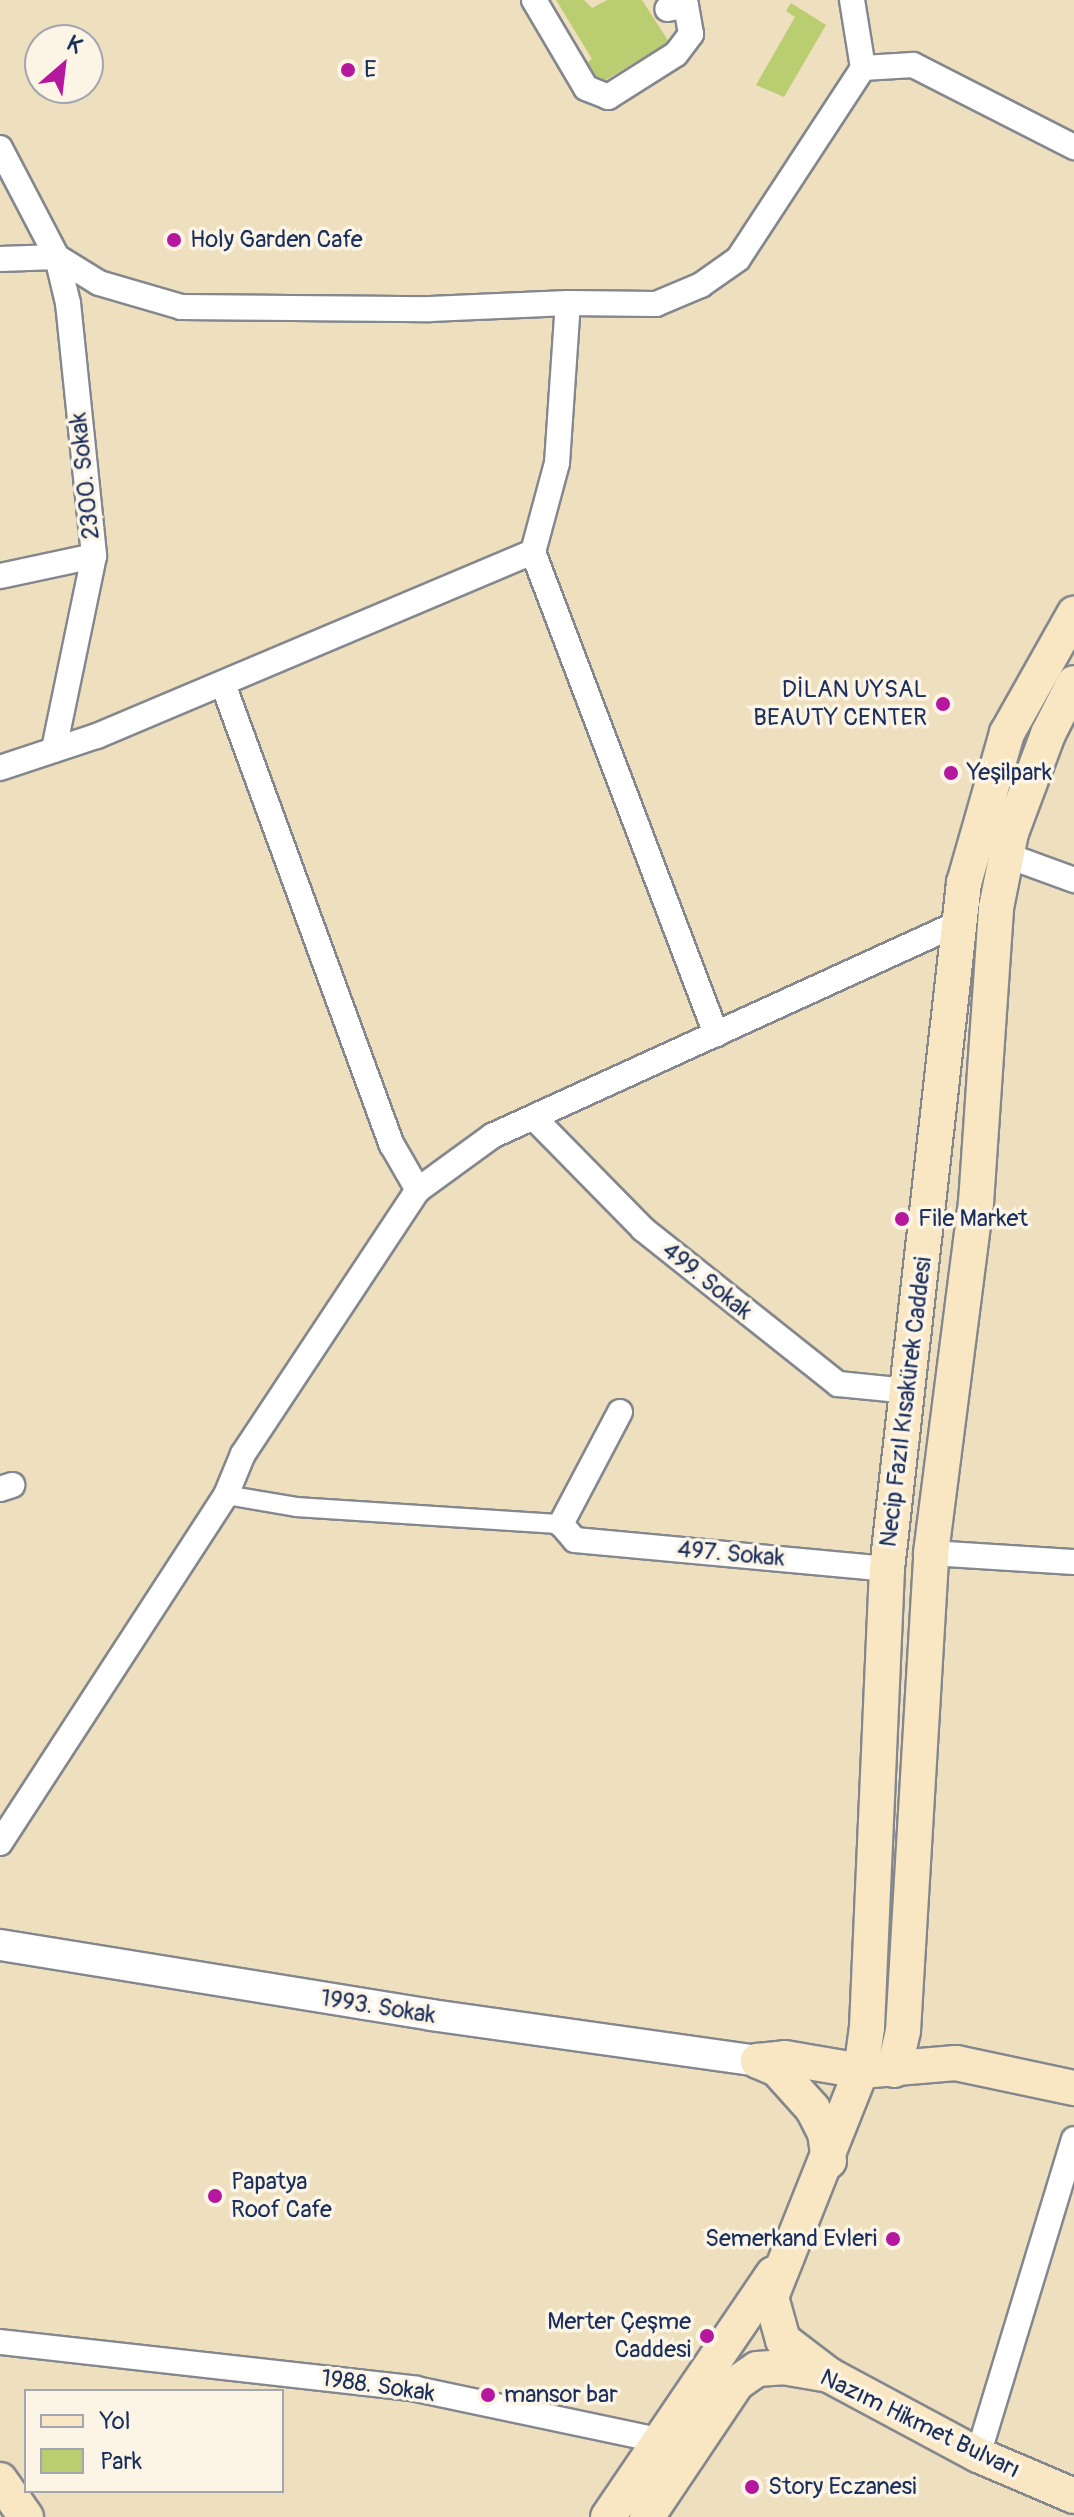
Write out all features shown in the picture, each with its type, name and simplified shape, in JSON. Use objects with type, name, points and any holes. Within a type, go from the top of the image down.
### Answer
[{"type":"main road","name":"Necip Fazıl Kısakürek Caddesi","points":[[877,2071],[874,1917],[887,1569],[961,922],[976,833],[1007,733],[1074,614]]},
{"type":"main road","name":"Necip Fazıl Kısakürek Caddesi","points":[[877,2071],[903,2031],[931,1553],[976,1203],[996,908],[1003,854],[1048,734],[1074,683]]},
{"type":"main road","points":[[961,922],[996,908]]},
{"type":"main road","points":[[887,1569],[931,1553]]},
{"type":"main road","points":[[758,2061],[785,2058],[877,2071],[956,2063],[1074,2088]]},
{"type":"main road","points":[[758,2061],[777,2069],[813,2109],[825,2133],[829,2161]]},
{"type":"main road","points":[[829,2375],[783,2340],[775,2323],[771,2297],[829,2161],[877,2071]]},
{"type":"main road","points":[[608,2517],[657,2440],[787,2254]]},
{"type":"main road","name":"Nazım Hikmet Bulvarı","points":[[647,2517],[737,2383],[757,2369],[783,2367],[829,2375],[978,2455],[1074,2495]]},
{"type":"main road","points":[[0,2480],[26,2517]]},
{"type":"street","points":[[534,0],[586,88],[608,97],[676,54],[691,34],[686,5],[667,9]]},
{"type":"street","points":[[0,259],[57,257],[99,283],[181,307],[430,309],[568,303],[656,304],[701,285],[738,259],[863,68],[852,0]]},
{"type":"street","points":[[863,68],[913,65],[1074,147]]},
{"type":"street","name":"2300. Sokak","points":[[0,148],[57,257],[68,303],[94,556],[54,750]]},
{"type":"street","points":[[568,303],[557,463],[533,552],[716,1034]]},
{"type":"street","points":[[0,768],[223,684],[533,552]]},
{"type":"street","points":[[0,576],[94,556]]},
{"type":"street","points":[[223,684],[392,1145],[418,1190]]},
{"type":"street","points":[[1003,854],[1074,880]]},
{"type":"street","points":[[0,1843],[226,1495],[243,1454],[418,1190],[492,1136],[961,922]]},
{"type":"street","name":"499. Sokak","points":[[535,1119],[643,1229],[838,1384],[908,1391]]},
{"type":"street","points":[[226,1495],[296,1507],[568,1532],[620,1412]]},
{"type":"street","name":"497. Sokak","points":[[568,1532],[887,1569]]},
{"type":"street","points":[[931,1553],[1074,1562]]},
{"type":"street","name":"1993. Sokak","points":[[0,1945],[431,2015],[758,2061]]},
{"type":"street","points":[[978,2455],[1074,2139]]},
{"type":"street","name":"1988. Sokak","points":[[0,2342],[416,2389],[657,2440]]},
{"type":"green space","points":[[556,0],[584,0],[592,8],[607,0],[642,0],[669,42],[597,85],[584,65],[592,59]]},
{"type":"green space","points":[[791,3],[826,25],[784,97],[756,85],[795,17],[786,11]]},
{"type":"place","name":"E","points":[[348,70]]},
{"type":"place","name":"Holy Garden Cafe","points":[[174,240]]},
{"type":"place","name":"DİLAN UYSAL BEAUTY CENTER","points":[[943,704]]},
{"type":"place","name":"Yeşilpark","points":[[951,773]]},
{"type":"place","name":"File Market","points":[[902,1219]]},
{"type":"place","name":"Papatya Roof Cafe","points":[[215,2196]]},
{"type":"place","name":"Semerkand Evleri","points":[[893,2239]]},
{"type":"place","name":"Merter Çeşme Caddesi","points":[[707,2336]]},
{"type":"place","name":"mansor bar","points":[[488,2395]]},
{"type":"place","name":"Story Eczanesi","points":[[752,2487]]}]
